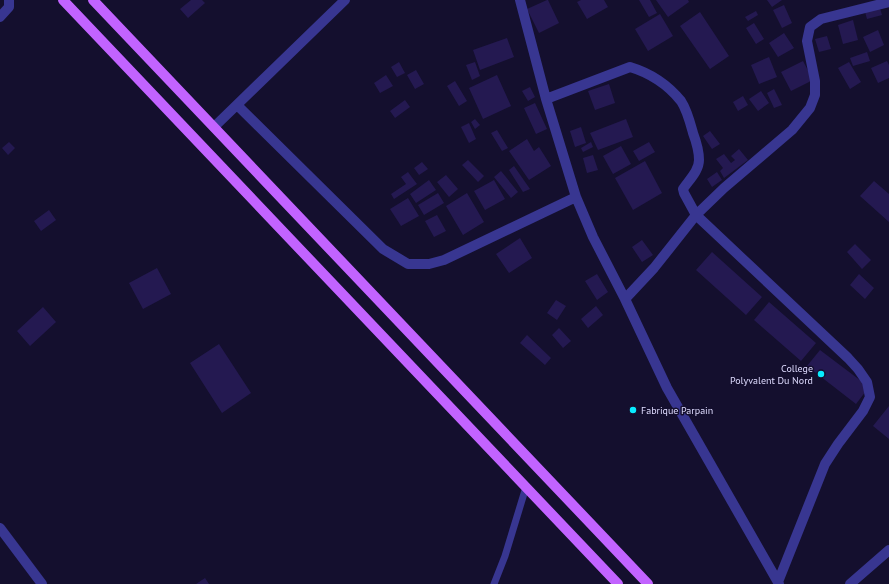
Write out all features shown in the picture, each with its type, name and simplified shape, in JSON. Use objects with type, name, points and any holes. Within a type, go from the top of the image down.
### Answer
[{"type":"main road","points":[[63,0],[618,584]]},
{"type":"main road","points":[[93,0],[648,584]]},
{"type":"street","points":[[0,17],[9,6],[9,0]]},
{"type":"street","points":[[214,127],[345,0]]},
{"type":"street","points":[[520,0],[546,100],[576,197],[593,237],[667,388],[778,583]]},
{"type":"street","points":[[625,300],[654,268],[696,215],[724,188],[792,130],[810,108],[815,95],[815,81],[808,41],[810,27],[821,19],[889,2]]},
{"type":"street","points":[[546,100],[630,68],[653,76],[681,101],[688,115],[699,160],[696,172],[683,189],[696,215],[848,358],[867,382],[870,397],[863,411],[825,464],[778,583]]},
{"type":"street","points":[[237,105],[384,249],[408,264],[429,264],[444,260],[576,197]]},
{"type":"street","points":[[0,528],[42,584]]},
{"type":"street","points":[[850,584],[889,550]]},
{"type":"lane","points":[[494,584],[504,561],[526,487]]},
{"type":"building","points":[[191,0],[202,0],[205,3],[188,18],[180,9]]},
{"type":"building","points":[[547,0],[559,23],[539,33],[527,9]]},
{"type":"building","points":[[581,0],[604,0],[608,7],[587,19],[577,2]]},
{"type":"building","points":[[639,0],[650,0],[657,13],[649,17]]},
{"type":"building","points":[[656,0],[688,0],[689,2],[668,17]]},
{"type":"building","points":[[767,0],[782,0],[772,7]]},
{"type":"building","points":[[784,5],[792,23],[782,28],[773,10]]},
{"type":"building","points":[[880,8],[882,15],[867,19],[865,12]]},
{"type":"building","points":[[756,11],[758,15],[748,21],[745,17]]},
{"type":"building","points":[[700,12],[729,56],[710,69],[680,26]]},
{"type":"building","points":[[660,14],[673,36],[648,51],[635,29]]},
{"type":"building","points":[[853,20],[858,40],[843,44],[838,25]]},
{"type":"building","points":[[754,23],[764,39],[756,44],[746,28]]},
{"type":"building","points":[[878,30],[884,45],[870,52],[863,37]]},
{"type":"building","points":[[784,33],[794,48],[778,57],[769,43]]},
{"type":"building","points":[[827,36],[831,49],[819,52],[815,39]]},
{"type":"building","points":[[507,38],[514,57],[480,70],[473,50]]},
{"type":"building","points":[[867,52],[870,61],[853,66],[850,58]]},
{"type":"building","points":[[769,57],[777,77],[759,84],[751,65]]},
{"type":"building","points":[[803,61],[813,80],[791,91],[781,72]]},
{"type":"building","points":[[887,61],[889,65],[889,78],[878,83],[871,68]]},
{"type":"building","points":[[399,62],[405,73],[397,77],[391,67]]},
{"type":"building","points":[[475,62],[480,76],[472,80],[466,65]]},
{"type":"building","points":[[849,62],[861,82],[850,89],[838,68]]},
{"type":"building","points":[[416,70],[424,84],[415,89],[407,75]]},
{"type":"building","points":[[386,75],[393,86],[380,93],[374,83]]},
{"type":"building","points":[[497,75],[511,106],[483,119],[469,88]]},
{"type":"building","points":[[455,81],[467,101],[459,106],[447,86]]},
{"type":"building","points":[[609,84],[615,103],[595,110],[588,91]]},
{"type":"building","points":[[530,87],[535,97],[528,101],[522,91]]},
{"type":"building","points":[[774,89],[782,105],[774,108],[767,93]]},
{"type":"building","points":[[761,91],[769,103],[758,111],[749,99]]},
{"type":"building","points":[[743,96],[748,105],[738,111],[733,102]]},
{"type":"building","points":[[405,100],[410,107],[395,118],[390,111]]},
{"type":"building","points":[[535,103],[547,129],[536,134],[524,108]]},
{"type":"building","points":[[475,119],[480,125],[475,129],[471,122]]},
{"type":"building","points":[[626,119],[633,137],[598,150],[590,133]]},
{"type":"building","points":[[469,123],[476,139],[469,143],[461,127]]},
{"type":"building","points":[[581,127],[586,143],[575,147],[570,131]]},
{"type":"building","points":[[497,130],[508,148],[502,151],[491,133]]},
{"type":"building","points":[[710,131],[720,144],[712,149],[703,136]]},
{"type":"building","points":[[527,139],[534,151],[539,147],[551,166],[529,180],[509,151]]},
{"type":"building","points":[[9,142],[15,148],[8,155],[2,148]]},
{"type":"building","points":[[591,142],[593,147],[583,152],[581,148]]},
{"type":"building","points":[[649,142],[655,152],[639,161],[633,151]]},
{"type":"building","points":[[621,146],[631,164],[613,174],[603,156]]},
{"type":"building","points":[[739,149],[748,160],[724,178],[720,171],[723,168],[716,159],[724,154],[731,163],[735,160],[731,156]]},
{"type":"building","points":[[593,155],[598,170],[587,173],[583,158]]},
{"type":"building","points":[[468,160],[484,176],[478,182],[462,165]]},
{"type":"building","points":[[645,161],[662,193],[633,210],[615,178]]},
{"type":"building","points":[[422,162],[428,169],[419,175],[414,168]]},
{"type":"building","points":[[514,166],[530,189],[523,192],[509,170]]},
{"type":"building","points":[[501,171],[518,192],[511,198],[494,177]]},
{"type":"building","points":[[408,172],[417,184],[394,199],[391,194],[406,184],[401,177]]},
{"type":"building","points":[[717,172],[722,180],[712,187],[707,179]]},
{"type":"building","points":[[446,175],[458,189],[449,197],[437,182]]},
{"type":"building","points":[[429,180],[436,190],[416,203],[410,194]]},
{"type":"building","points":[[494,180],[505,199],[485,210],[474,191]]},
{"type":"building","points":[[874,181],[889,194],[889,222],[860,196]]},
{"type":"building","points":[[438,193],[444,203],[424,215],[418,205]]},
{"type":"building","points":[[467,193],[484,222],[463,235],[446,206]]},
{"type":"building","points":[[408,198],[419,216],[401,226],[390,209]]},
{"type":"building","points":[[49,210],[56,220],[41,231],[34,221]]},
{"type":"building","points":[[437,215],[446,231],[434,237],[425,221]]},
{"type":"building","points":[[520,238],[532,258],[509,273],[496,254]]},
{"type":"building","points":[[642,240],[653,255],[642,262],[632,247]]},
{"type":"building","points":[[855,244],[871,260],[862,269],[847,252]]},
{"type":"building","points":[[712,252],[762,297],[746,315],[696,270]]},
{"type":"building","points":[[157,268],[171,294],[143,309],[129,283]]},
{"type":"building","points":[[597,274],[608,292],[597,300],[585,281]]},
{"type":"building","points":[[859,274],[874,288],[865,299],[850,285]]},
{"type":"building","points":[[556,300],[566,306],[557,320],[547,313]]},
{"type":"building","points":[[769,302],[816,343],[801,361],[754,320]]},
{"type":"building","points":[[596,306],[603,315],[588,328],[581,319]]},
{"type":"building","points":[[43,307],[56,322],[30,346],[17,331]]},
{"type":"building","points":[[559,328],[571,341],[563,348],[552,335]]},
{"type":"building","points":[[527,335],[551,358],[545,365],[520,343]]},
{"type":"building","points":[[219,344],[251,393],[222,413],[190,363]]},
{"type":"building","points":[[820,350],[869,387],[856,404],[807,366]]},
{"type":"building","points":[[889,406],[889,439],[873,426]]},
{"type":"building","points":[[205,578],[209,584],[196,584]]},
{"type":"place","name":"College Polyvalent Du Nord","points":[[821,374]]},
{"type":"place","name":"Fabrique Parpain","points":[[633,410]]}]
